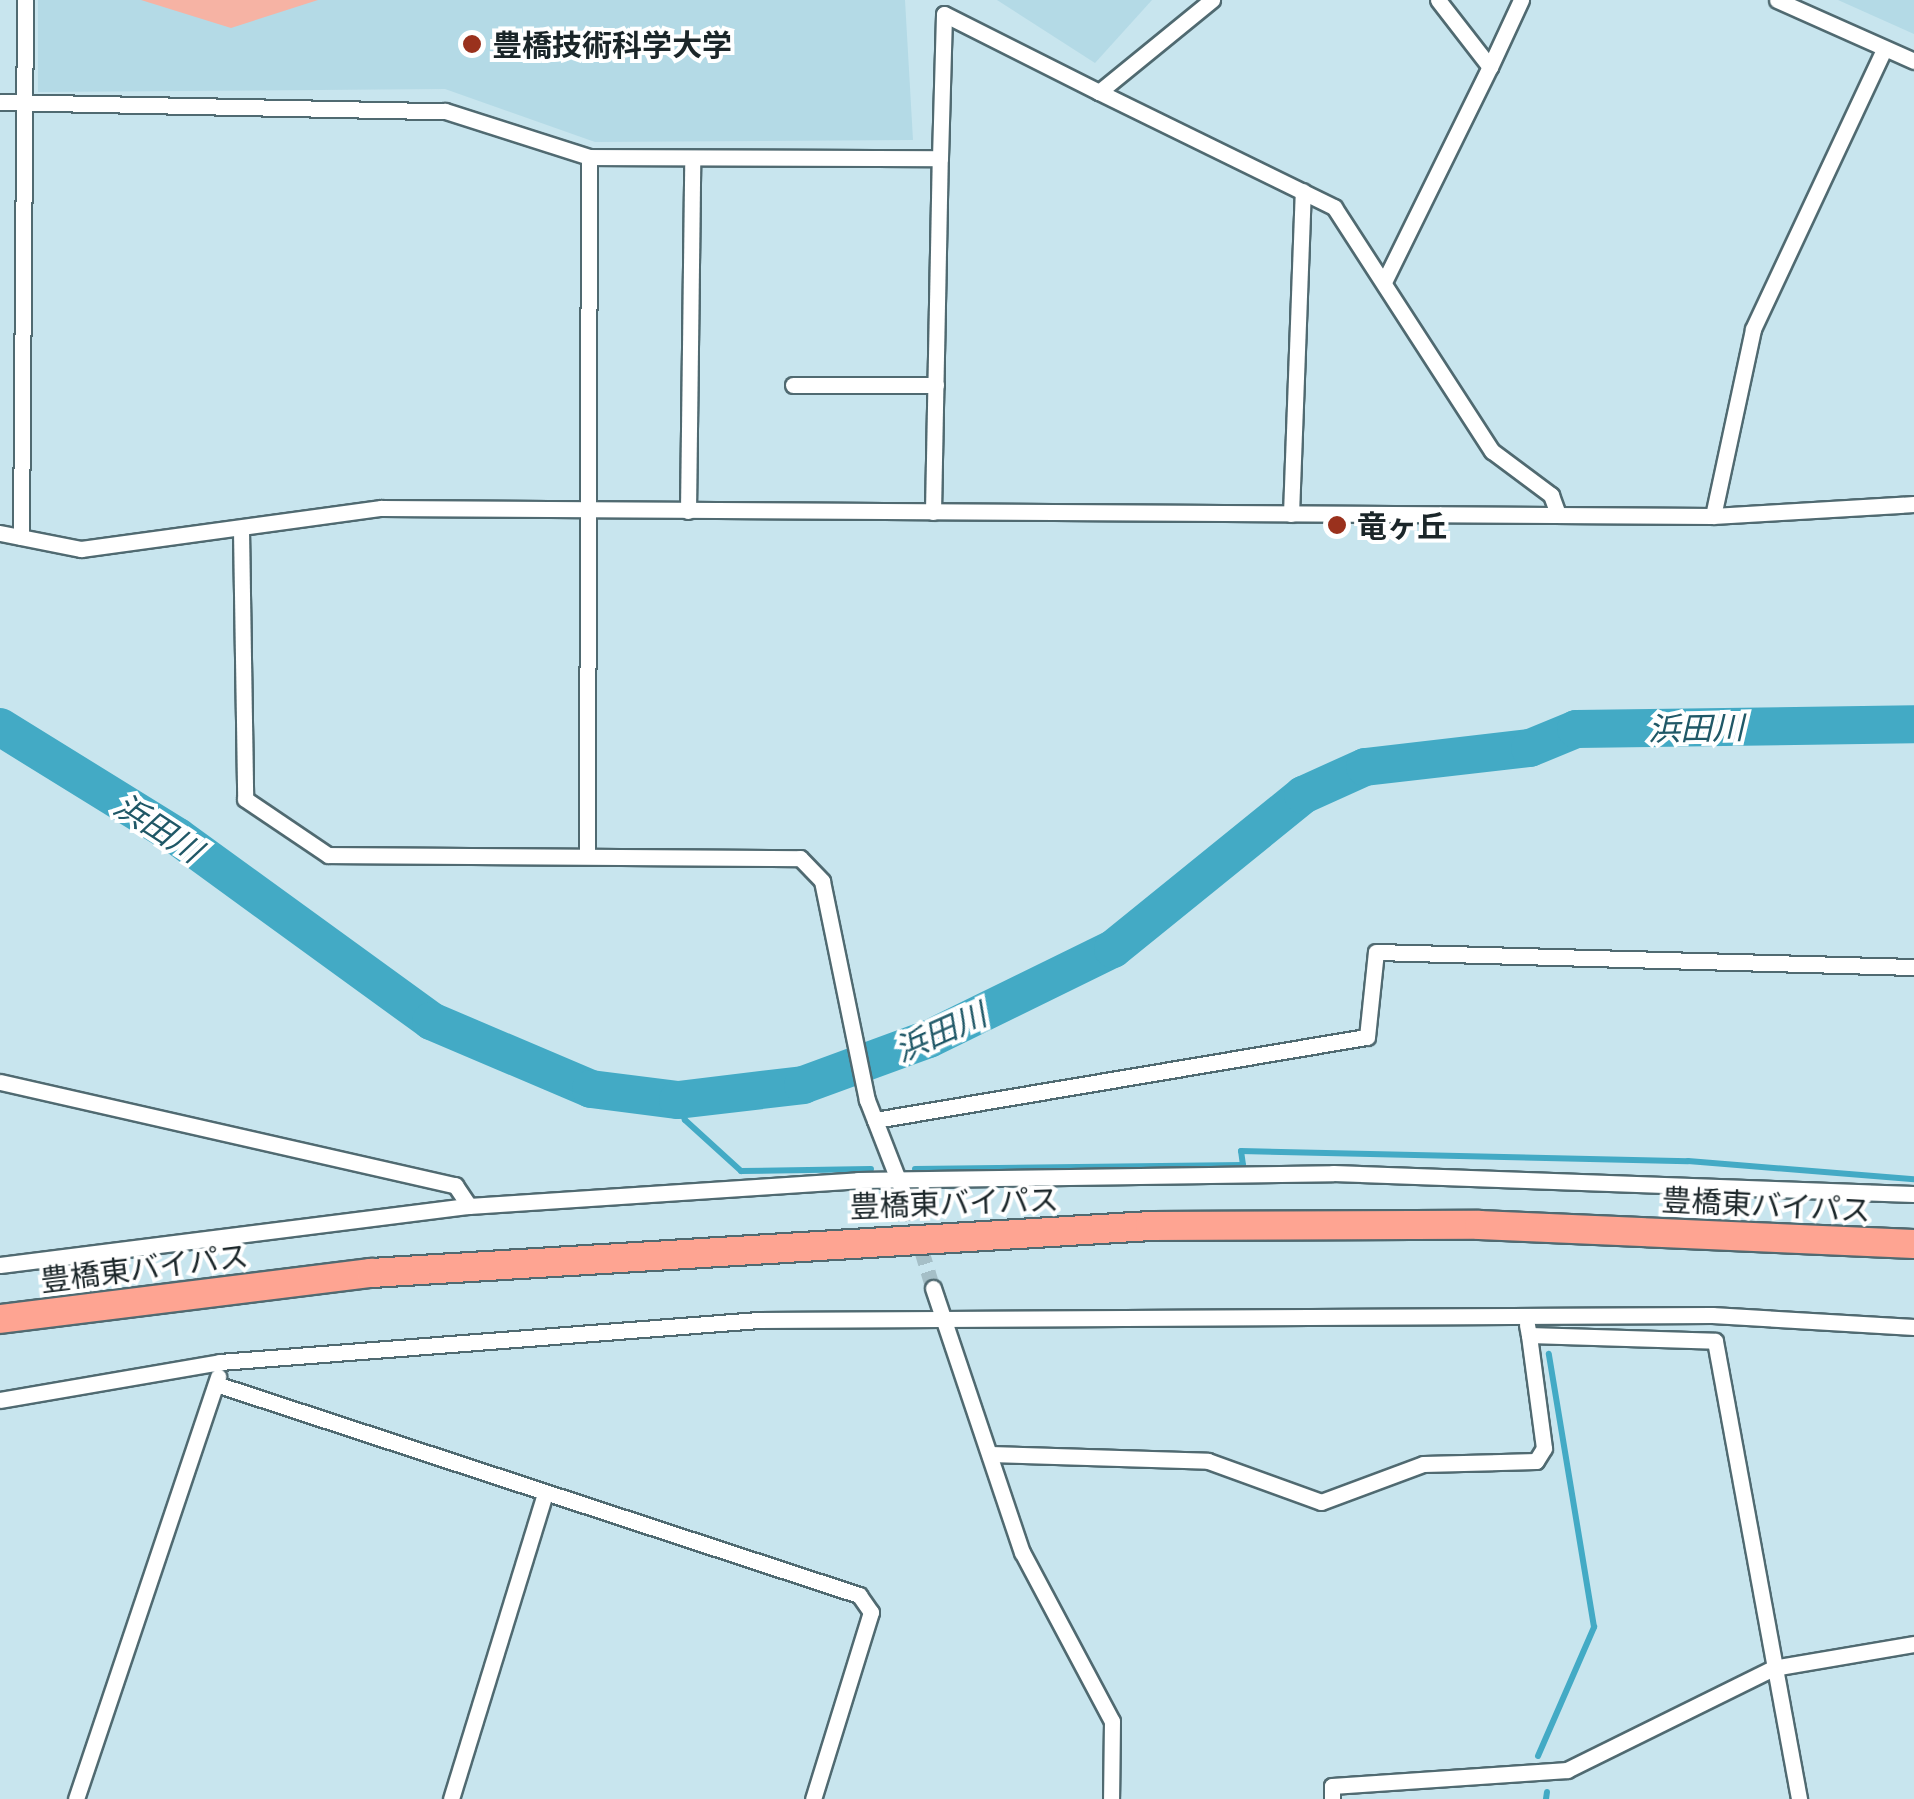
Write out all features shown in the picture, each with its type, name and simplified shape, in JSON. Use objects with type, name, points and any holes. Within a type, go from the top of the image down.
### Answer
[{"type":"highway","name":"豊橋東バイパス","points":[[0,1319],[371,1273],[1110,1228],[1479,1224],[1914,1244]]},
{"type":"street","points":[[21,537],[24,0]]},
{"type":"street","points":[[1099,92],[1212,0]]},
{"type":"street","points":[[1438,0],[1490,67]]},
{"type":"street","points":[[1384,282],[1521,0]]},
{"type":"street","points":[[1777,0],[1883,52],[1914,62]]},
{"type":"street","points":[[933,512],[944,14],[1334,207],[1492,451],[1551,495],[1558,514]]},
{"type":"street","points":[[1712,516],[1753,329],[1883,52]]},
{"type":"street","points":[[0,102],[446,111],[590,157],[940,158]]},
{"type":"street","points":[[587,855],[590,157]]},
{"type":"street","points":[[688,510],[692,158]]},
{"type":"street","points":[[1291,514],[1303,191]]},
{"type":"street","points":[[793,385],[936,385]]},
{"type":"street","points":[[0,533],[82,548],[241,530],[381,508],[1712,516],[1914,504]]},
{"type":"street","points":[[241,530],[245,799],[328,855],[800,858],[816,868],[868,1100],[908,1205]]},
{"type":"street","points":[[875,1120],[1367,1037],[1376,952],[1914,967]]},
{"type":"street","points":[[0,1082],[455,1185],[469,1206]]},
{"type":"street","points":[[0,1266],[469,1206],[899,1180],[1333,1172],[1914,1194]]},
{"type":"street","points":[[933,1288],[1022,1552],[1112,1721],[1111,1799]]},
{"type":"street","points":[[990,1454],[1208,1460],[1320,1502],[1424,1464],[1536,1461],[1544,1448],[1525,1314]]},
{"type":"street","points":[[0,1400],[220,1362],[758,1320],[946,1323],[1525,1314],[1914,1327]]},
{"type":"street","points":[[1529,1335],[1715,1341],[1799,1799]]},
{"type":"street","points":[[76,1799],[216,1384],[220,1362]]},
{"type":"street","points":[[216,1384],[868,1602],[813,1799]]},
{"type":"street","points":[[451,1799],[545,1493]]},
{"type":"street","points":[[1332,1799],[1332,1786],[1567,1770],[1773,1668],[1914,1644]]},
{"type":"shaded area","name":"豊橋技術科学大学","points":[[38,0],[905,0],[913,140],[595,142],[445,89],[38,92]]},
{"type":"shaded area","points":[[141,0],[318,0],[231,28]]},
{"type":"shaded area","points":[[997,0],[1152,0],[1095,63]]},
{"type":"shaded area","points":[[1838,0],[1914,0],[1914,34]]},
{"type":"waterway","name":"浜田川","points":[[0,727],[178,837],[431,1021],[591,1089],[678,1100],[803,1085],[929,1039],[1113,949],[1303,795],[1365,767],[1530,748],[1576,729],[1914,724]]},
{"type":"waterway","points":[[678,1100],[685,1120],[741,1171],[871,1169]]},
{"type":"waterway","points":[[915,1169],[1243,1165],[1241,1151],[1688,1161],[1914,1179]]},
{"type":"waterway","points":[[1538,1756],[1594,1627],[1549,1354]]},
{"type":"waterway","points":[[1546,1799],[1547,1792]]},
{"type":"tunnel","points":[[908,1205],[933,1288]]},
{"type":"place","name":"豊橋技術科学大学","points":[[472,44]]},
{"type":"place","name":"竜ヶ丘","points":[[1337,525]]}]
